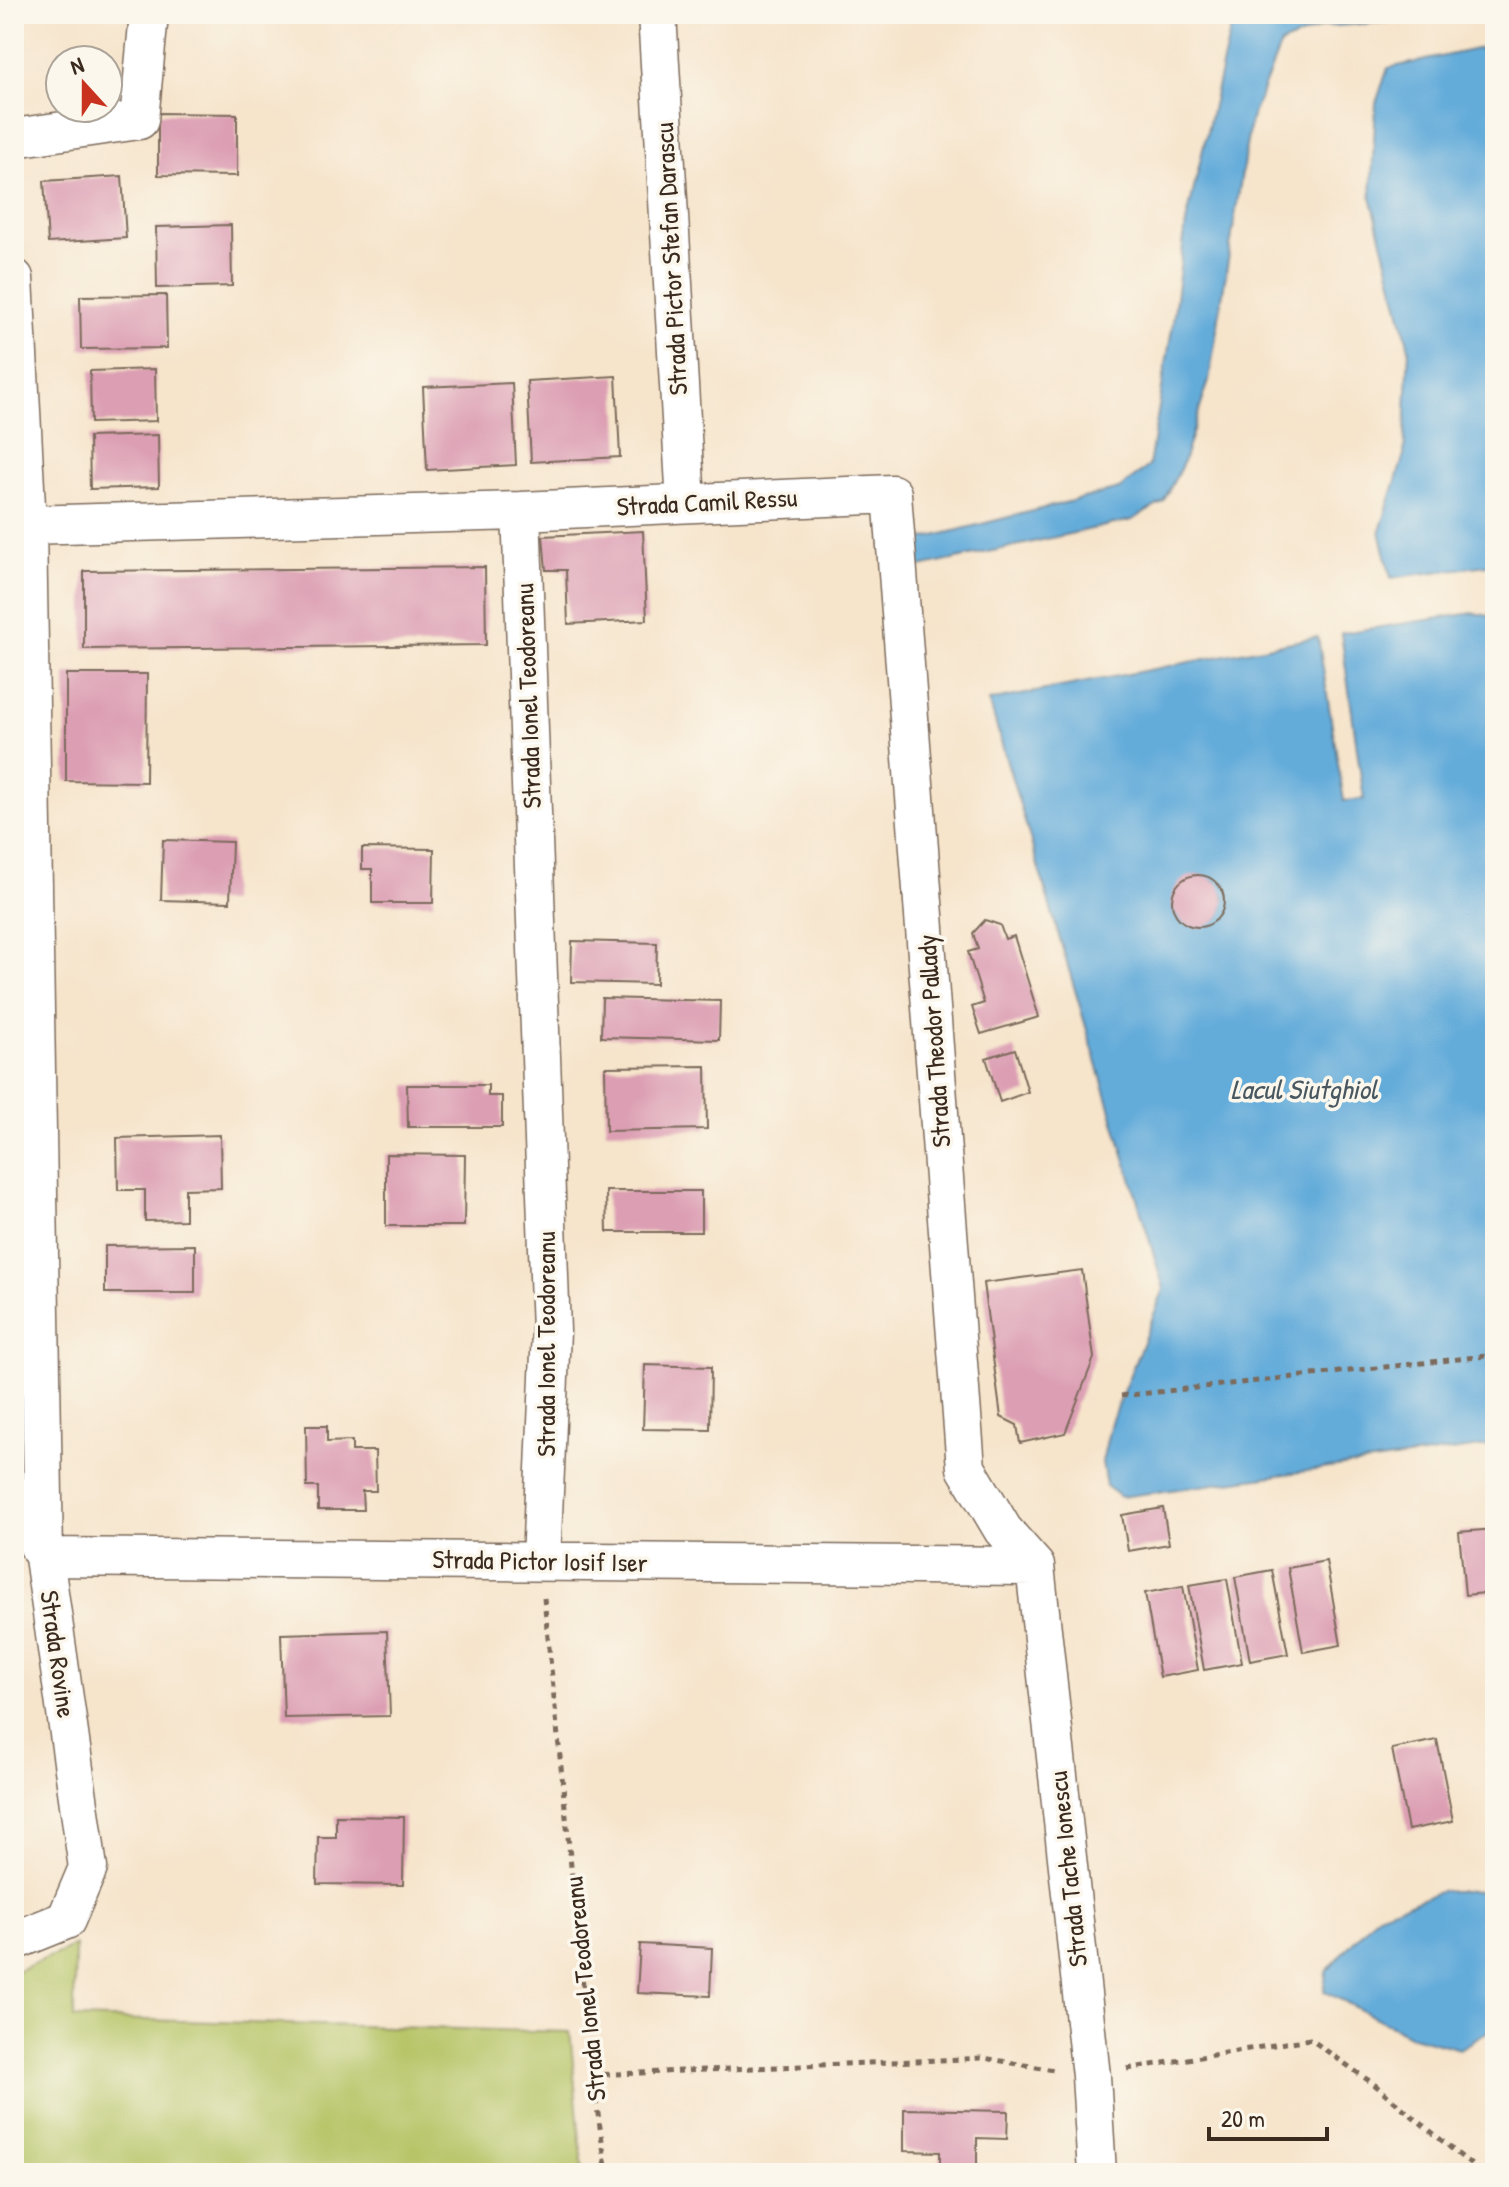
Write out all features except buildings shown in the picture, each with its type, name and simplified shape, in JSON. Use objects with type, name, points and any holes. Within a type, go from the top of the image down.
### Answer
[{"type":"street","points":[[14,138],[139,120],[149,14]]},
{"type":"street","name":"Strada Pictor Stefan Darascu","points":[[657,14],[686,503]]},
{"type":"street","name":"Strada Rovine","points":[[14,278],[27,525],[44,1557],[88,1868],[66,1920],[14,1941]]},
{"type":"street","name":"Strada Camil Ressu","points":[[27,525],[521,511],[892,494]]},
{"type":"street","name":"Strada Theodor Pallady","points":[[892,494],[966,1468],[1003,1530],[1035,1566]]},
{"type":"street","name":"Strada Ionel Teodoreanu","points":[[521,511],[551,1331],[541,1561]]},
{"type":"street","points":[[14,1495],[44,1557]]},
{"type":"street","name":"Strada Pictor Iosif Iser","points":[[44,1557],[1035,1566]]},
{"type":"street","name":"Strada Tache Ionescu","points":[[1035,1566],[1091,2076],[1097,2173]]},
{"type":"path","points":[[1121,1396],[1495,1355]]},
{"type":"path","name":"Strada Ionel Teodoreanu","points":[[541,1561],[592,2075],[607,2173]]},
{"type":"green space","points":[[75,1946],[74,2018],[570,2032],[583,2173],[14,2173],[14,1972]]},
{"type":"water","points":[[1234,14],[1423,14],[1387,22],[1322,27],[1281,44],[1250,122],[1209,380],[1182,465],[1163,502],[1132,520],[916,568],[915,541],[1119,489],[1149,466],[1186,223]]},
{"type":"water","points":[[1495,45],[1495,564],[1391,578],[1380,531],[1404,455],[1409,348],[1371,197],[1376,103],[1388,68]]},
{"type":"water","name":"Lacul Siutghiol","points":[[1473,613],[1495,617],[1495,1445],[1121,1497],[1106,1486],[1102,1462],[1111,1422],[1164,1289],[989,701],[1318,637],[1344,801],[1364,799],[1341,633]],"holes":[[[1199,875],[1215,881],[1224,896],[1219,916],[1209,923],[1196,926],[1186,923],[1174,907],[1173,897],[1177,887],[1185,879]]]},
{"type":"water","points":[[1495,1887],[1495,2028],[1459,2049],[1409,2035],[1324,1991],[1326,1972],[1378,1914],[1442,1891],[1489,1891]]}]
